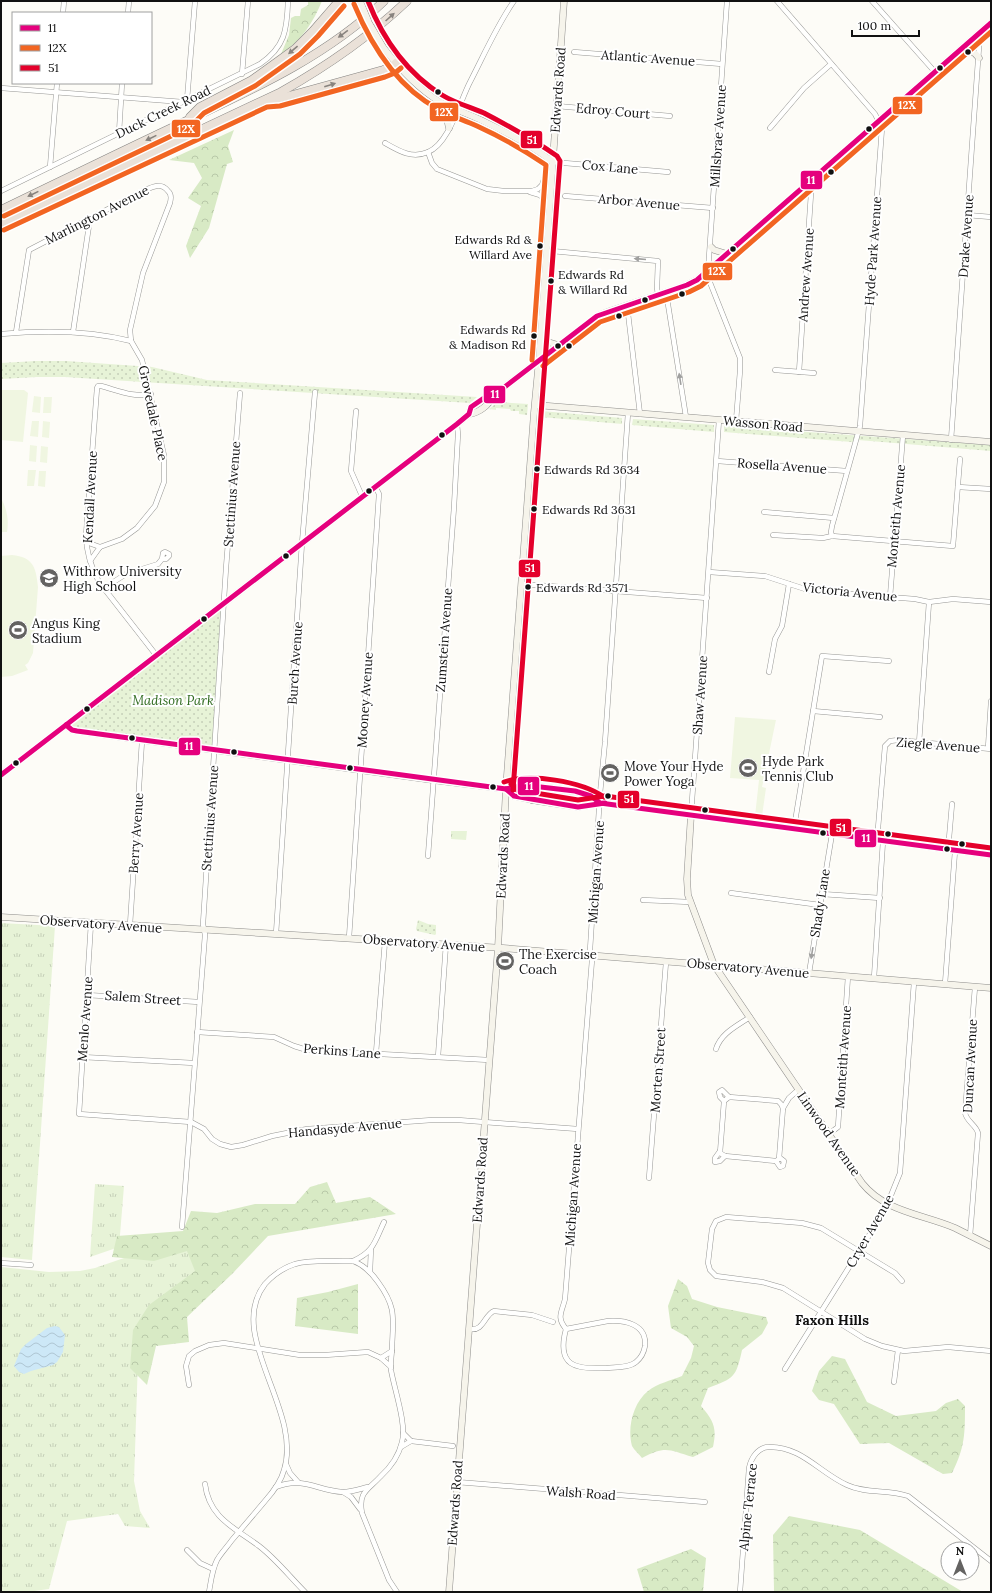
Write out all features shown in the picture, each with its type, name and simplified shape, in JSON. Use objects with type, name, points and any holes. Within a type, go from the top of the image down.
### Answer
[{"type":"highway","points":[[318,25],[331,1]]},
{"type":"highway","points":[[186,121],[200,106],[264,72],[294,49],[339,1]]},
{"type":"highway","points":[[1,210],[249,92],[306,60],[342,36],[374,11],[384,1]]},
{"type":"highway","points":[[1,224],[265,100],[315,73],[346,52],[388,19],[407,1]]},
{"type":"highway","points":[[265,100],[278,100],[392,67],[396,63]]},
{"type":"main road","points":[[360,1],[369,23],[383,47],[416,85],[440,102],[502,130],[553,162]]},
{"type":"main road","name":"Edwards Road","points":[[449,1592],[498,948],[506,789],[528,489],[540,360],[549,204],[564,1]]},
{"type":"main road","points":[[1,775],[457,424],[469,414],[471,407],[484,398],[493,396],[597,316],[693,282],[708,271],[991,23]]},
{"type":"main road","points":[[960,50],[970,50],[979,58]]},
{"type":"main road","points":[[440,102],[446,114],[449,128]]},
{"type":"main road","points":[[711,247],[714,250],[727,254]]},
{"type":"main road","points":[[541,335],[548,342],[558,345]]},
{"type":"main road","name":"Wasson Road","points":[[536,405],[951,440],[991,442]]},
{"type":"main road","points":[[66,725],[72,730],[142,741],[506,789],[520,786],[532,786],[579,792],[591,796],[600,803],[991,855]]},
{"type":"main road","points":[[532,786],[529,789],[528,795],[532,800]]},
{"type":"main road","points":[[506,789],[514,796],[578,807],[594,806],[600,803]]},
{"type":"main road","points":[[578,807],[583,798],[579,792]]},
{"type":"main road","name":"Shaw Avenue","points":[[691,815],[687,879],[690,902],[714,965]]},
{"type":"main road","name":"Observatory Avenue","points":[[1,917],[446,944],[991,988]]},
{"type":"main road","name":"Linwood Avenue","points":[[714,965],[867,1189],[887,1205],[954,1228],[991,1246]]},
{"type":"street","points":[[63,12],[64,1]]},
{"type":"street","points":[[128,12],[129,1]]},
{"type":"street","points":[[1,88],[121,98],[185,101],[195,1]]},
{"type":"street","points":[[242,74],[248,1]]},
{"type":"street","name":"Duck Creek Road","points":[[1,191],[260,64],[276,50],[283,38],[288,1]]},
{"type":"street","points":[[385,143],[407,154],[428,152],[439,144],[458,110],[469,83],[514,1]]},
{"type":"street","name":"Millsbrae Avenue","points":[[708,271],[711,247],[727,1]]},
{"type":"street","name":"Hyde Park Avenue","points":[[777,1],[875,114],[882,128],[865,377],[859,432],[834,518],[831,532],[832,536]]},
{"type":"street","points":[[872,1],[935,72]]},
{"type":"street","name":"Drake Avenue","points":[[951,440],[980,32]]},
{"type":"street","name":"Atlantic Avenue","points":[[574,52],[722,64]]},
{"type":"street","points":[[770,128],[804,88],[831,64]]},
{"type":"street","points":[[50,167],[57,84]]},
{"type":"street","points":[[119,133],[122,84]]},
{"type":"street","name":"Edroy Court","points":[[557,106],[670,116]]},
{"type":"street","points":[[428,152],[434,166],[486,189],[532,191],[538,189],[542,185],[544,179],[552,171]]},
{"type":"street","name":"Cox Lane","points":[[553,162],[668,172]]},
{"type":"street","name":"Andrew Avenue","points":[[799,372],[812,179]]},
{"type":"street","name":"Marlington Avenue","points":[[16,332],[29,250],[131,197],[160,186],[166,188],[170,194],[170,203],[143,273],[130,330],[131,341]]},
{"type":"street","points":[[523,191],[540,195],[549,204]]},
{"type":"street","name":"Arbor Avenue","points":[[565,196],[713,208]]},
{"type":"street","points":[[967,215],[991,217]]},
{"type":"street","points":[[74,332],[90,219]]},
{"type":"street","points":[[546,253],[552,251],[658,261],[658,295]]},
{"type":"street","points":[[708,271],[709,280],[740,358],[736,421]]},
{"type":"street","points":[[666,292],[686,417]]},
{"type":"street","points":[[627,305],[640,414]]},
{"type":"street","points":[[1,334],[43,331],[74,332],[108,335],[131,341]]},
{"type":"street","name":"Grovedale Place","points":[[100,547],[122,539],[137,528],[154,508],[160,496],[165,474],[164,456],[151,394],[142,360],[131,341]]},
{"type":"street","points":[[775,370],[814,373]]},
{"type":"street","name":"Kendall Avenue","points":[[151,394],[145,396],[101,386],[98,386],[97,388],[86,542],[95,575],[156,655]]},
{"type":"street","name":"Burch Avenue","points":[[276,934],[302,543],[315,392]]},
{"type":"street","name":"Stettinius Avenue","points":[[182,1227],[189,1129],[191,1122],[224,603],[240,393]]},
{"type":"street","points":[[356,411],[351,471],[362,496]]},
{"type":"street","name":"Michigan Avenue","points":[[566,1329],[561,1323],[560,1316],[565,1299],[578,1129],[628,413]]},
{"type":"street","name":"Shaw Avenue","points":[[691,815],[719,420]]},
{"type":"street","name":"Zumstein Avenue","points":[[428,856],[454,507],[458,434],[457,424]]},
{"type":"street","name":"Monteith Avenue","points":[[890,597],[903,435]]},
{"type":"street","points":[[773,535],[823,538],[832,536],[953,546],[960,459]]},
{"type":"street","name":"Rosella Avenue","points":[[717,461],[847,471]]},
{"type":"street","name":"Mooney Avenue","points":[[349,938],[379,494],[375,486]]},
{"type":"street","points":[[958,487],[991,489]]},
{"type":"street","points":[[764,512],[834,518]]},
{"type":"street","points":[[86,542],[100,547],[90,561]]},
{"type":"street","points":[[104,588],[126,574],[158,564],[162,559]]},
{"type":"street","name":"Victoria Avenue","points":[[709,572],[765,576],[811,591],[890,597],[929,602],[953,599],[991,602]]},
{"type":"street","points":[[522,584],[707,598]]},
{"type":"street","points":[[769,672],[775,639],[782,626],[789,584]]},
{"type":"street","points":[[919,743],[929,602]]},
{"type":"street","points":[[794,828],[822,656],[889,661]]},
{"type":"street","points":[[989,748],[991,701]]},
{"type":"street","points":[[813,711],[880,717]]},
{"type":"street","name":"Ziegle Avenue","points":[[880,840],[885,746],[887,744],[894,740],[989,748]]},
{"type":"street","name":"Berry Avenue","points":[[130,925],[142,741]]},
{"type":"street","points":[[948,850],[952,804]]},
{"type":"street","name":"Shady Lane","points":[[809,973],[832,834]]},
{"type":"street","points":[[874,978],[880,898],[880,840]]},
{"type":"street","points":[[946,984],[955,850]]},
{"type":"street","points":[[731,893],[820,905]]},
{"type":"street","points":[[822,894],[880,898]]},
{"type":"street","points":[[643,900],[690,902]]},
{"type":"street","name":"Menlo Avenue","points":[[91,923],[79,1114],[191,1122]]},
{"type":"street","points":[[376,1053],[385,941]]},
{"type":"street","points":[[438,1057],[446,944]]},
{"type":"street","name":"Morten Street","points":[[649,1178],[666,962]]},
{"type":"street","name":"Monteith Avenue","points":[[830,1134],[838,1127],[848,976]]},
{"type":"street","name":"Cryer Avenue","points":[[785,1369],[860,1251],[887,1205],[900,1173],[914,982]]},
{"type":"street","name":"Duncan Avenue","points":[[970,1236],[978,1133],[976,1128],[967,1120],[966,1113],[975,987]]},
{"type":"street","name":"Salem Street","points":[[87,995],[199,1002]]},
{"type":"street","points":[[716,1049],[724,1035],[750,1017]]},
{"type":"street","name":"Perkins Lane","points":[[197,1032],[274,1037],[307,1050],[489,1060]]},
{"type":"street","points":[[82,1057],[194,1064]]},
{"type":"street","points":[[724,1101],[720,1097],[719,1092],[722,1090],[724,1091],[728,1097]]},
{"type":"street","points":[[720,1151],[725,1156],[778,1159],[783,1108],[789,1098],[798,1090]]},
{"type":"street","points":[[728,1097],[778,1102],[789,1098]]},
{"type":"street","points":[[725,1156],[720,1161],[715,1162],[715,1158],[720,1151],[724,1101],[728,1097]]},
{"type":"street","points":[[778,1102],[782,1104],[783,1108]]},
{"type":"street","name":"Handasyde Avenue","points":[[191,1122],[204,1129],[212,1139],[220,1144],[231,1147],[272,1136],[307,1129],[432,1120],[578,1129]]},
{"type":"street","points":[[902,1281],[895,1274],[828,1231],[811,1225],[726,1217],[719,1218],[713,1224],[709,1268],[716,1276],[775,1285],[793,1293],[865,1339],[882,1346],[910,1351],[948,1347],[991,1351]]},
{"type":"street","points":[[209,1592],[213,1569],[218,1558],[276,1487],[284,1472],[286,1464],[288,1445],[285,1426],[259,1348],[253,1325],[254,1308],[263,1288],[274,1275],[288,1267],[301,1263],[353,1261],[365,1255],[371,1249],[384,1222]]},
{"type":"street","points":[[370,1272],[371,1249]]},
{"type":"street","points":[[276,1487],[285,1483],[298,1482],[343,1492],[368,1487],[387,1470],[401,1447],[403,1433],[391,1367],[392,1309],[387,1295],[370,1272],[353,1261]]},
{"type":"street","points":[[1,1263],[31,1265]]},
{"type":"street","points":[[469,1329],[472,1330],[479,1328],[490,1313],[494,1311],[532,1315],[553,1322]]},
{"type":"street","points":[[608,1321],[630,1322],[643,1332],[645,1337],[644,1349],[641,1358],[633,1364],[622,1367],[582,1368],[572,1365],[566,1358],[563,1348],[566,1329],[608,1321]]},
{"type":"street","points":[[189,1385],[186,1366],[187,1360],[190,1354],[209,1344],[224,1343],[312,1356],[368,1352],[381,1358],[391,1367]]},
{"type":"street","points":[[894,1382],[898,1350]]},
{"type":"street","points":[[381,1358],[392,1351]]},
{"type":"street","points":[[403,1433],[411,1441]]},
{"type":"street","points":[[401,1447],[411,1441],[453,1446]]},
{"type":"street","name":"Alpine Terrace","points":[[740,1592],[750,1464],[756,1453],[766,1447],[780,1447],[793,1451],[852,1487],[864,1490],[892,1492],[908,1496],[991,1561]]},
{"type":"street","points":[[286,1464],[290,1473],[298,1482]]},
{"type":"street","name":"Walsh Road","points":[[457,1482],[705,1502]]},
{"type":"street","points":[[205,1484],[208,1499],[214,1511],[238,1532],[260,1547],[304,1592]]},
{"type":"street","points":[[362,1512],[362,1500],[368,1487]]},
{"type":"street","points":[[343,1492],[351,1497],[362,1512],[389,1580],[396,1592]]},
{"type":"street","points":[[187,1550],[200,1563],[213,1569]]},
{"type":"green space","points":[[308,1],[322,1],[315,17],[306,31],[295,43],[281,54],[289,35],[291,18],[300,16],[301,9],[308,5]]},
{"type":"green space","points":[[234,130],[228,146],[233,162],[227,164],[209,228],[190,258],[186,246],[201,206],[188,198],[202,178],[194,163],[169,160]]},
{"type":"green space","points":[[66,361],[152,367],[207,380],[477,397],[470,403],[65,377],[1,379],[1,363]]},
{"type":"green space","points":[[1,390],[24,390],[28,393],[23,442],[1,440]]},
{"type":"green space","points":[[34,396],[41,397],[40,413],[32,412]]},
{"type":"green space","points":[[44,397],[52,397],[51,413],[43,413]]},
{"type":"green space","points":[[498,402],[528,404],[527,415],[519,414],[519,411],[511,411],[510,409],[489,409]]},
{"type":"green space","points":[[541,411],[622,418],[622,424],[541,417]]},
{"type":"green space","points":[[633,419],[714,425],[714,432],[632,425]]},
{"type":"green space","points":[[32,421],[39,421],[38,437],[30,436]]},
{"type":"green space","points":[[43,421],[50,422],[49,438],[42,437]]},
{"type":"green space","points":[[724,426],[991,445],[991,451],[858,440],[852,442],[724,432]]},
{"type":"green space","points":[[30,445],[37,446],[36,462],[29,461]]},
{"type":"green space","points":[[41,446],[48,447],[47,463],[40,462]]},
{"type":"green space","points":[[28,470],[36,470],[34,486],[27,486]]},
{"type":"green space","points":[[39,471],[46,471],[45,487],[38,486]]},
{"type":"green space","points":[[1,498],[7,515],[7,532],[1,532]]},
{"type":"green space","name":"Angus King Stadium","points":[[12,555],[25,558],[29,561],[32,564],[36,574],[38,587],[33,653],[28,663],[25,665],[28,670],[12,676],[1,677],[1,556]]},
{"type":"green space","name":"Madison Park","points":[[224,603],[215,751],[77,731],[66,725]]},
{"type":"green space","name":"Hyde Park Tennis Club","points":[[735,717],[776,720],[762,787],[766,788],[762,816],[755,816],[759,780],[730,778]]},
{"type":"green space","points":[[534,789],[575,794],[579,795],[581,799],[576,803],[533,798],[531,797],[531,790]]},
{"type":"green space","points":[[451,831],[467,831],[466,840],[451,839]]},
{"type":"green space","points":[[418,920],[436,925],[436,934],[417,931]]},
{"type":"green space","points":[[1,923],[55,926],[32,1260],[1,1257]]},
{"type":"green space","points":[[327,1182],[336,1203],[370,1197],[396,1214],[268,1236],[232,1274],[187,1317],[189,1342],[156,1346],[147,1385],[130,1368],[133,1330],[149,1305],[195,1271],[187,1251],[154,1261],[112,1257],[117,1236],[183,1231],[191,1211],[217,1213],[255,1204],[295,1204],[310,1187]]},
{"type":"green space","points":[[95,1184],[124,1186],[119,1247],[90,1257]]},
{"type":"green space","points":[[219,1234],[210,1292],[139,1329],[134,1481],[140,1511],[150,1528],[125,1526],[118,1514],[67,1521],[49,1589],[27,1592],[1,1592],[1,1267],[49,1272],[80,1271],[95,1268],[153,1248]]},
{"type":"green space","points":[[678,1279],[687,1286],[692,1299],[717,1307],[766,1317],[768,1323],[762,1334],[742,1350],[738,1366],[732,1376],[723,1382],[708,1388],[701,1406],[712,1421],[715,1435],[713,1447],[693,1457],[673,1451],[662,1450],[642,1458],[632,1446],[630,1432],[632,1416],[638,1402],[652,1388],[682,1376],[691,1358],[694,1346],[687,1337],[671,1328],[668,1306]]},
{"type":"green space","points":[[358,1284],[358,1334],[295,1326],[297,1298]]},
{"type":"green space","points":[[832,1356],[845,1359],[867,1402],[896,1416],[936,1411],[946,1403],[958,1399],[965,1406],[964,1432],[960,1456],[952,1473],[943,1474],[889,1443],[860,1444],[834,1404],[819,1400],[812,1391],[819,1371]]},
{"type":"green space","points":[[789,1516],[860,1530],[940,1578],[940,1581],[945,1581],[963,1592],[775,1592],[773,1535]]},
{"type":"green space","points":[[691,1549],[706,1558],[703,1592],[644,1592],[637,1569]]},
{"type":"water","points":[[55,1326],[59,1327],[65,1335],[63,1352],[57,1362],[53,1365],[24,1374],[19,1372],[14,1366],[21,1349],[47,1328]]},
{"type":"transit line","name":"51","points":[[368,1],[389,42],[407,66],[429,86],[447,98],[484,113],[521,133],[557,156],[560,161],[513,790]]},
{"type":"transit line","name":"12X","points":[[354,4],[369,35],[387,64],[398,77],[423,100],[447,114],[495,135],[546,165],[532,360]]},
{"type":"transit line","name":"12X","points":[[4,216],[190,127],[204,113],[255,86],[300,54],[344,6]]},
{"type":"transit line","name":"11","points":[[1,775],[457,424],[469,414],[471,407],[484,398],[493,396],[597,316],[687,285],[697,280],[991,23]]},
{"type":"transit line","name":"12X","points":[[543,366],[600,322],[689,292],[701,286],[991,32]]},
{"type":"transit line","name":"12X","points":[[4,230],[267,107],[280,106],[385,77],[395,73],[401,68]]},
{"type":"transit line","name":"11","points":[[66,725],[72,730],[77,731],[506,789],[520,786],[532,786],[575,791],[591,796],[600,803],[991,855]]},
{"type":"transit line","name":"51","points":[[504,782],[527,778],[555,780],[594,791],[604,797]]},
{"type":"transit line","name":"51","points":[[511,784],[517,790],[578,800],[605,796],[991,848]]},
{"type":"transit line","name":"11","points":[[506,789],[514,796],[578,807],[605,803]]},
{"type":"place","name":"Edwards Rd & Willard Ave","points":[[540,246]]},
{"type":"place","name":"Edwards Rd & Willard Rd","points":[[551,281]]},
{"type":"place","name":"Edwards Rd & Madison Rd","points":[[534,336]]},
{"type":"place","name":"Edwards Rd 3634","points":[[537,469]]},
{"type":"place","name":"Edwards Rd 3631","points":[[534,509]]},
{"type":"place","name":"Withrow University High School","points":[[49,578]]},
{"type":"place","name":"Edwards Rd 3571","points":[[528,587]]},
{"type":"place","name":"Angus King Stadium","points":[[18,630]]},
{"type":"place","name":"Hyde Park Tennis Club","points":[[748,768]]},
{"type":"place","name":"Move Your Hyde Power Yoga","points":[[610,773]]},
{"type":"place","name":"The Exercise Coach","points":[[505,961]]},
{"type":"district","name":"Faxon Hills","points":[[832,1320]]}]
